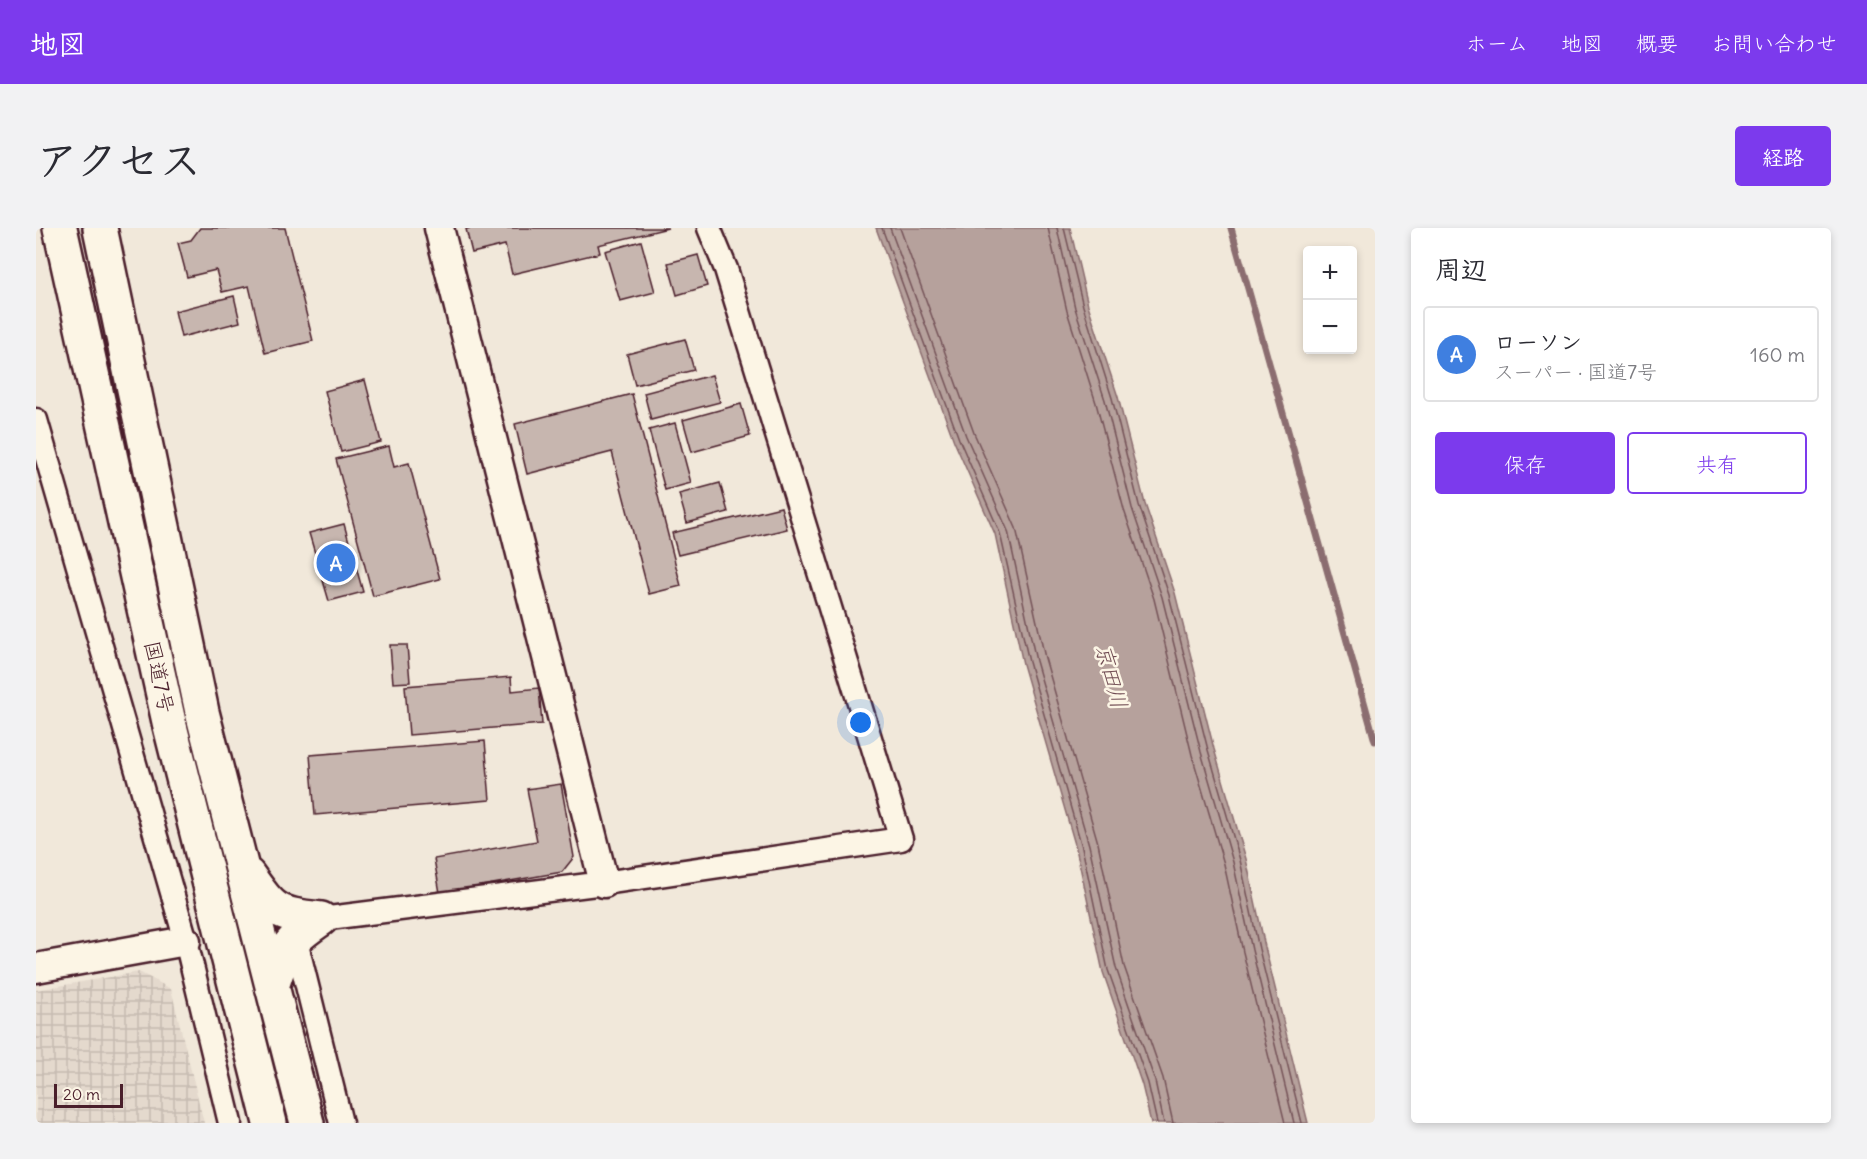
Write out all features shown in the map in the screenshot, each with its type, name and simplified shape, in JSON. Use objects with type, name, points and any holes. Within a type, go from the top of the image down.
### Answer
[{"type":"highway","name":"国道7号","points":[[60,228],[169,722],[270,1123]]},
{"type":"highway","name":"国道7号","points":[[100,228],[202,712],[307,1123]]},
{"type":"highway","points":[[243,869],[268,903],[308,928],[281,958],[272,987]]},
{"type":"street","points":[[439,228],[604,883]]},
{"type":"street","points":[[341,1123],[308,928],[901,839],[726,269],[709,228]]},
{"type":"street","points":[[36,420],[186,941],[230,1123]]},
{"type":"street","points":[[36,968],[186,941]]},
{"type":"shaded area","points":[[139,972],[171,989],[204,1123],[36,1123],[36,990]]},
{"type":"water","name":"京田川","points":[[876,228],[1070,228],[1088,305],[1118,397],[1145,504],[1175,593],[1214,749],[1246,859],[1308,1123],[1151,1123],[1142,1085],[1103,972],[1076,848],[1023,664],[995,534],[954,441]]},
{"type":"building","points":[[200,228],[285,228],[313,341],[265,353],[249,286],[222,292],[216,270],[187,277],[178,243],[191,240]]},
{"type":"building","points":[[668,228],[598,245],[600,253],[512,274],[505,245],[472,253],[466,229]]},
{"type":"building","points":[[641,241],[655,292],[620,301],[605,251]]},
{"type":"building","points":[[698,255],[707,286],[677,295],[668,263]]},
{"type":"building","points":[[234,296],[240,322],[181,337],[175,311]]},
{"type":"building","points":[[685,339],[694,370],[635,385],[627,354]]},
{"type":"building","points":[[712,375],[720,402],[651,420],[644,393]]},
{"type":"building","points":[[365,380],[381,442],[341,452],[325,391]]},
{"type":"building","points":[[632,394],[681,586],[649,594],[612,452],[527,474],[515,424]]},
{"type":"building","points":[[741,404],[750,436],[692,452],[683,420]]},
{"type":"building","points":[[675,423],[691,483],[665,490],[649,430]]},
{"type":"building","points":[[389,446],[394,467],[409,463],[440,579],[373,596],[336,459]]},
{"type":"building","points":[[720,483],[728,512],[687,523],[679,494]]},
{"type":"building","points":[[781,507],[787,529],[678,555],[672,533]]},
{"type":"building","points":[[344,524],[363,592],[329,601],[309,533]]},
{"type":"building","points":[[390,645],[407,645],[410,682],[393,683]]},
{"type":"building","points":[[511,677],[512,691],[539,688],[542,724],[409,735],[405,686]]},
{"type":"building","points":[[485,741],[490,800],[315,815],[310,755]]},
{"type":"building","points":[[561,784],[574,857],[562,872],[440,893],[434,859],[537,841],[527,789]]},
{"type":"waterway","points":[[1231,228],[1375,741]]},
{"type":"place","name":"ローソン","points":[[336,563]]}]
